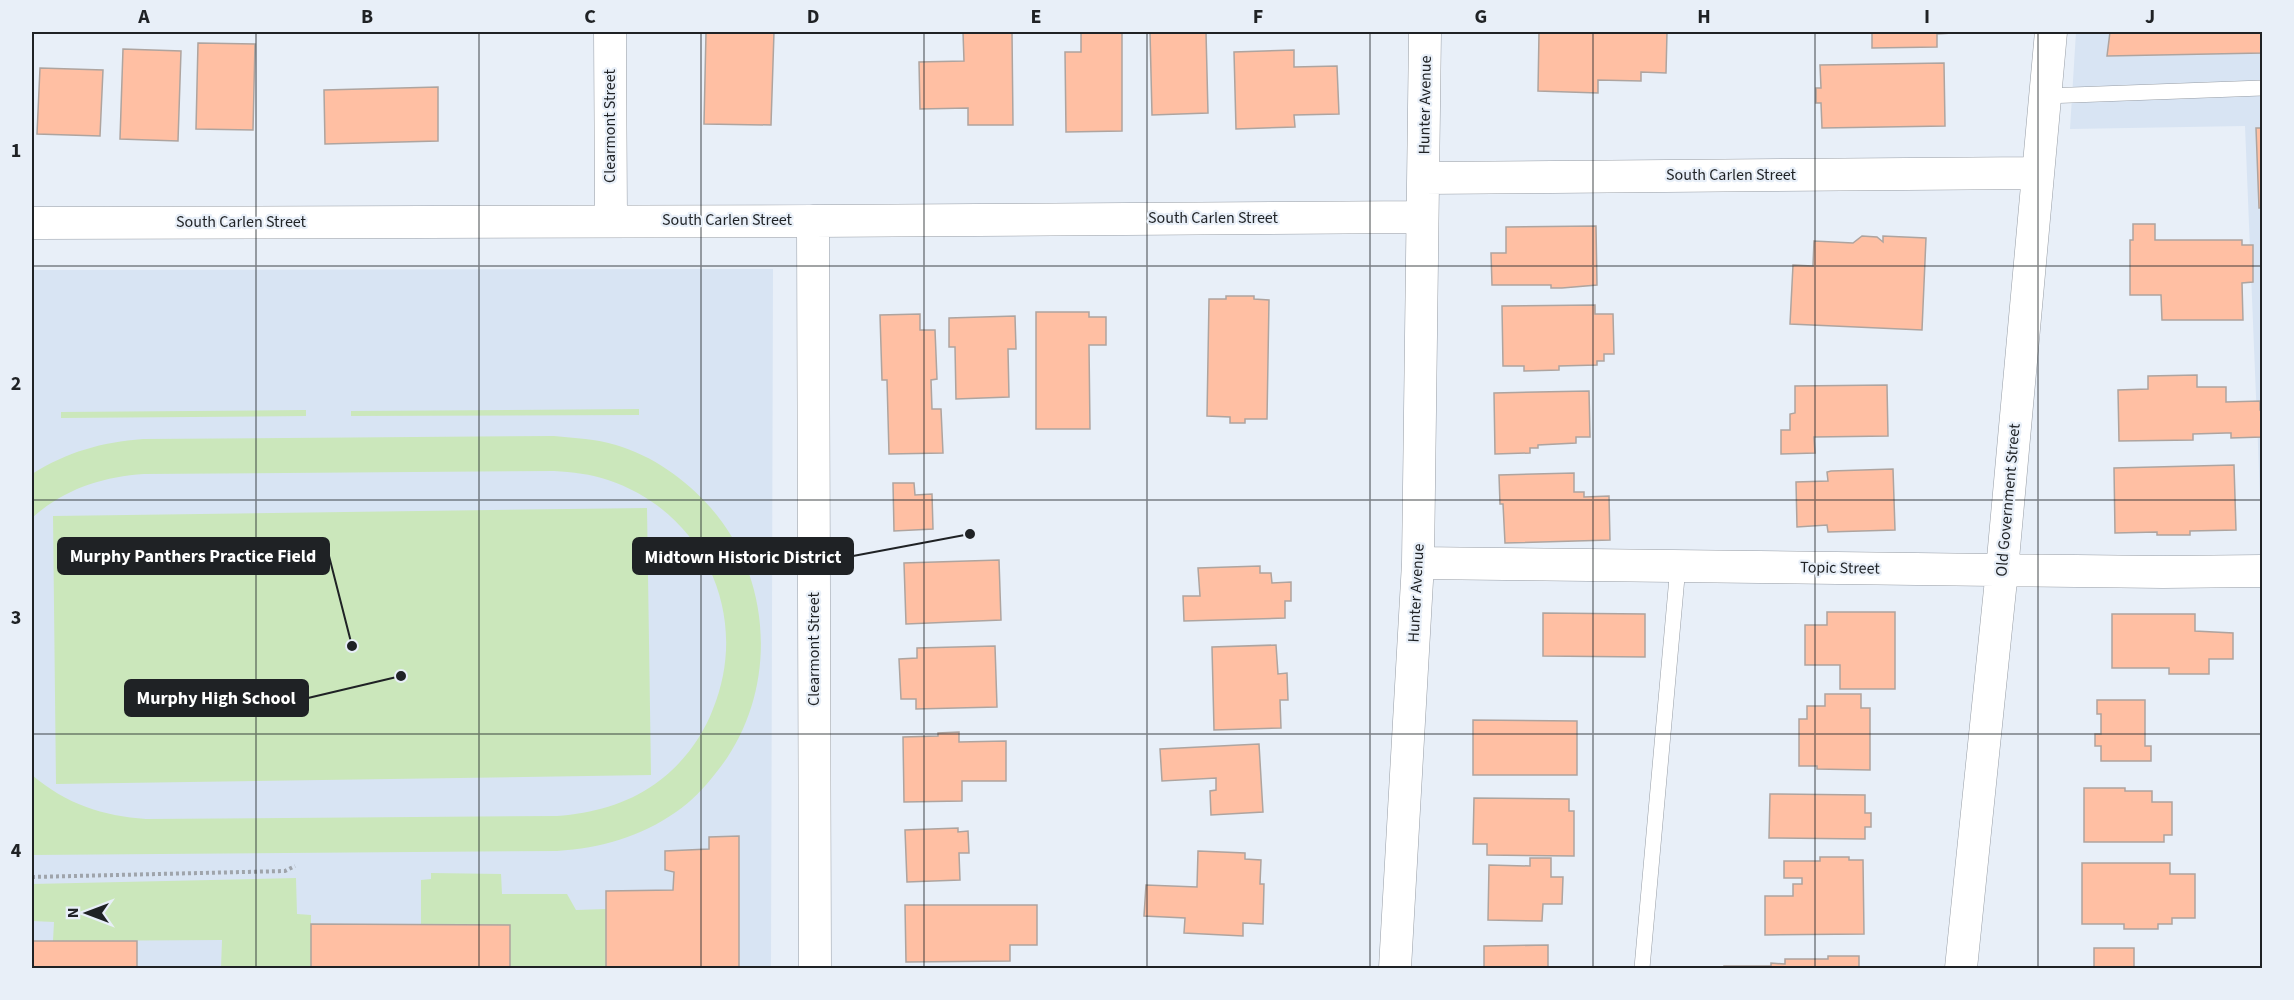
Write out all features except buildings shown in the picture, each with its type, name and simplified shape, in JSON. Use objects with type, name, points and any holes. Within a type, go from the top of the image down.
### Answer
[{"type":"street","name":"Clearmont Street","points":[[610,32],[611,220]]},
{"type":"street","name":"Hunter Avenue","points":[[1395,969],[1418,563],[1425,32]]},
{"type":"street","name":"Old Government Street","points":[[1961,969],[2002,570],[2051,32]]},
{"type":"street","name":"South Carlen Street","points":[[1424,178],[2038,173]]},
{"type":"street","name":"South Carlen Street","points":[[32,222],[813,221],[1422,217]]},
{"type":"street","name":"Clearmont Street","points":[[813,221],[815,969]]},
{"type":"street","name":"Topic Street","points":[[1418,563],[2262,571]]},
{"type":"lane","points":[[2045,96],[2262,88]]},
{"type":"lane","points":[[1642,969],[1677,566]]},
{"type":"path","points":[[32,878],[285,871],[295,866]]},
{"type":"shaded area","points":[[2076,32],[2262,32],[2262,544],[2245,126],[2070,129]]},
{"type":"shaded area","points":[[773,269],[771,968],[32,968],[32,270]]},
{"type":"green space","points":[[639,409],[639,415],[351,416],[351,411]]},
{"type":"green space","points":[[306,410],[306,416],[61,418],[61,412]]},
{"type":"green space","points":[[554,436],[616,445],[643,455],[668,470],[710,507],[732,537],[747,569],[757,604],[761,640],[759,676],[750,711],[736,744],[711,779],[687,804],[662,821],[634,835],[604,844],[557,851],[32,855],[32,775],[58,794],[86,807],[115,815],[146,819],[557,816],[583,813],[620,803],[665,777],[690,751],[713,709],[723,674],[726,638],[722,604],[711,572],[693,542],[670,516],[642,495],[608,480],[595,476],[554,471],[144,474],[113,478],[84,486],[57,499],[32,518],[32,474],[85,449],[113,443],[143,439]]},
{"type":"green space","points":[[647,508],[651,775],[56,784],[53,516]]},
{"type":"green space","points":[[431,873],[501,874],[502,894],[567,894],[576,910],[606,909],[606,968],[510,968],[509,925],[421,925],[421,880],[431,879]]},
{"type":"green space","points":[[296,878],[297,914],[311,915],[311,968],[221,968],[222,940],[53,941],[54,922],[32,921],[32,884]]},
{"type":"place","name":"Midtown Historic District","points":[[970,534]]},
{"type":"place","name":"Murphy Panthers Practice Field","points":[[352,646]]},
{"type":"place","name":"Murphy High School","points":[[401,676]]}]
